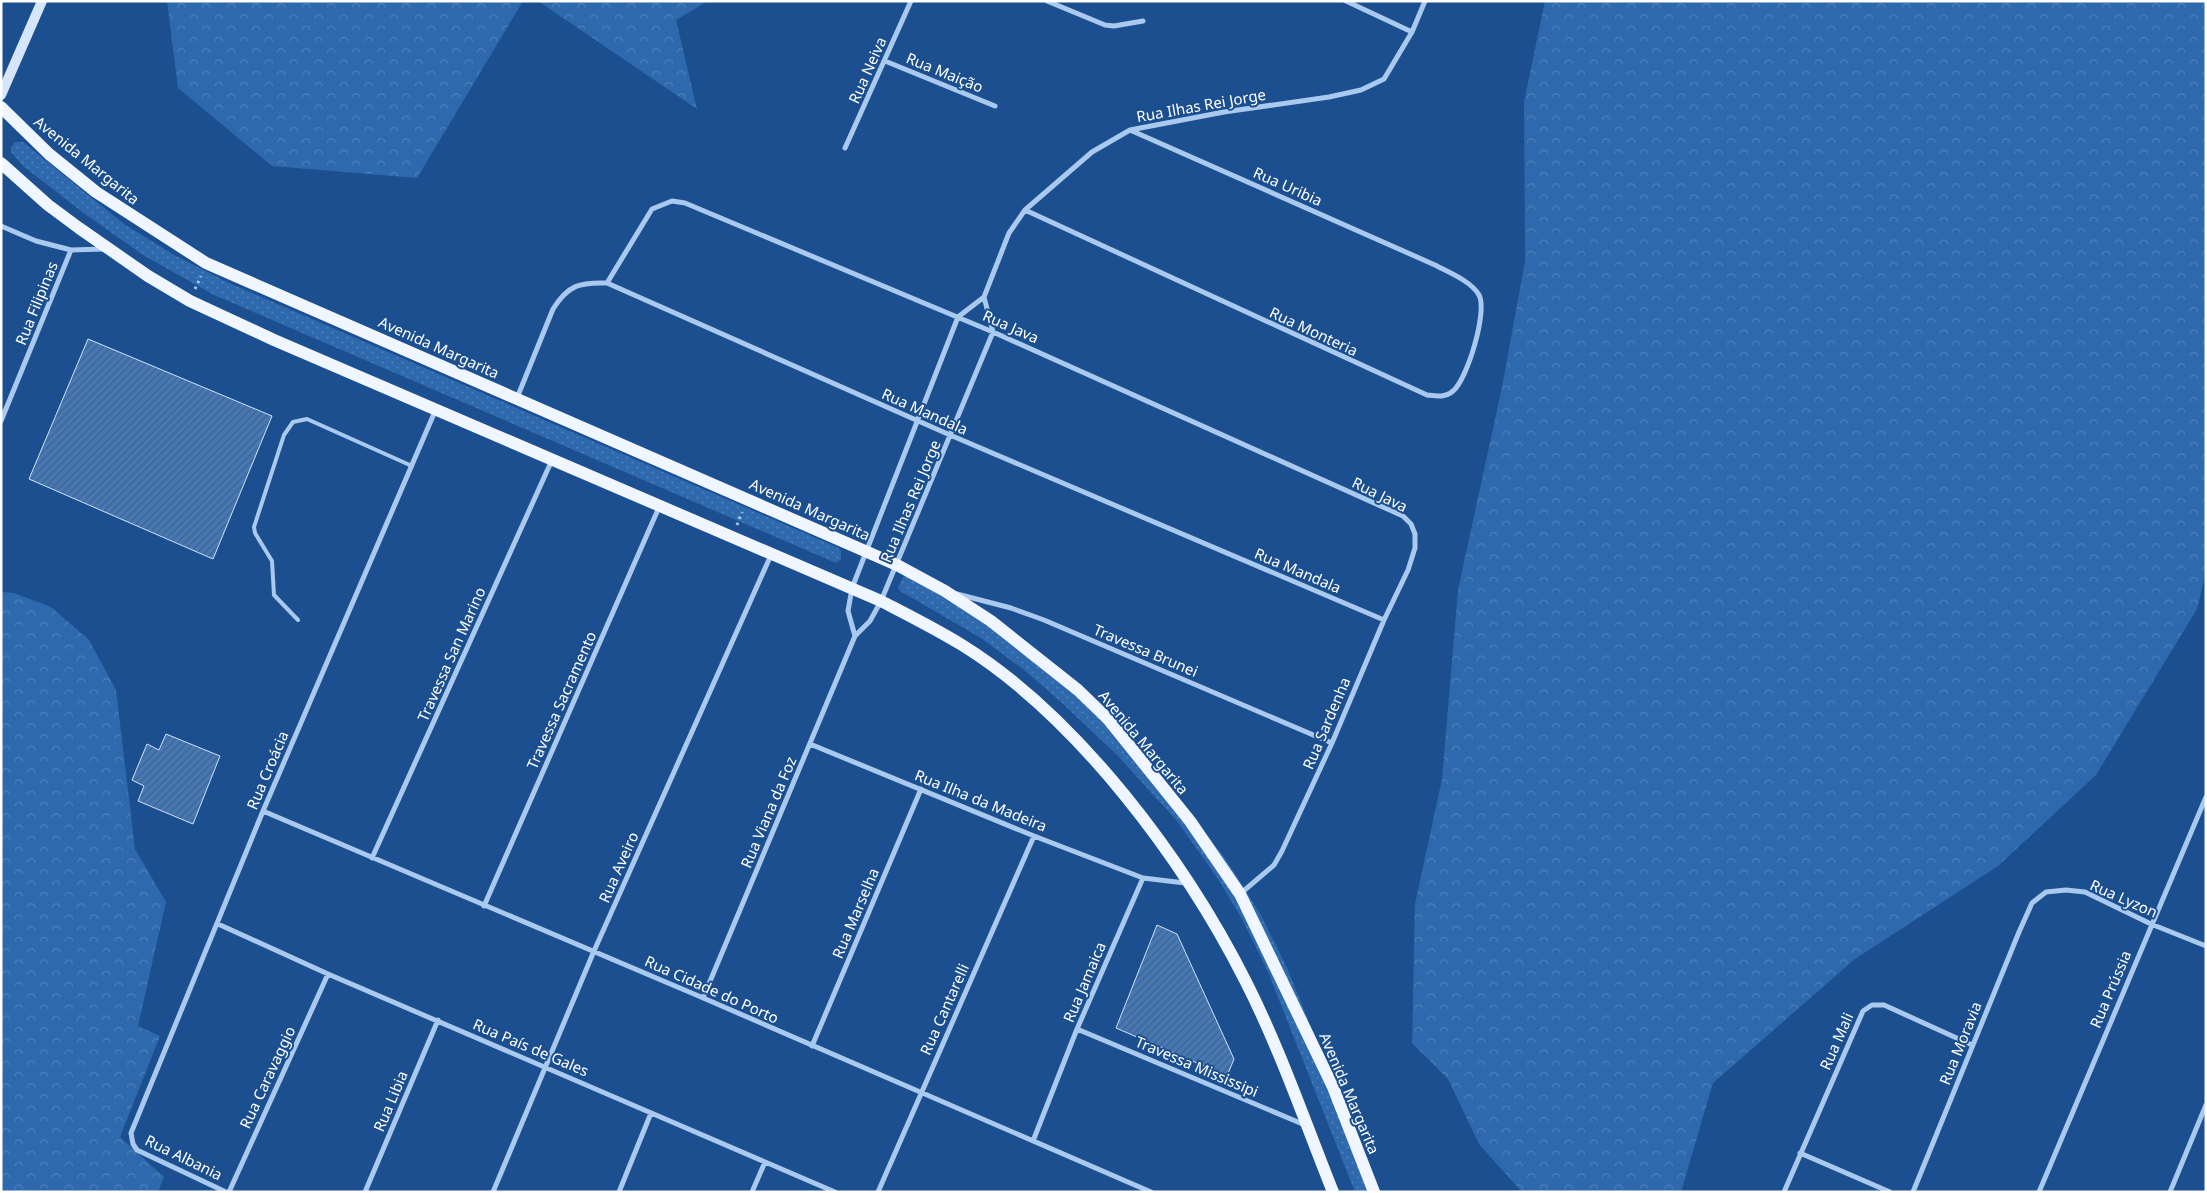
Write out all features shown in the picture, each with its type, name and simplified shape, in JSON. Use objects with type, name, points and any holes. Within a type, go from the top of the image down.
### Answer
[{"type":"main road","name":"Avenida Margarita","points":[[1,107],[50,154],[96,192],[206,264],[897,565],[945,591],[990,620],[1032,653],[1078,690],[1108,719],[1190,822],[1240,894],[1333,1087],[1374,1192]]},
{"type":"main road","points":[[1,163],[48,204],[148,276],[190,301],[274,340],[881,601],[963,645],[993,667],[1062,726],[1113,782],[1152,831],[1190,884],[1225,941],[1248,984],[1307,1126],[1332,1192]]},
{"type":"street","points":[[1,95],[42,1]]},
{"type":"street","name":"Rua Neiva","points":[[845,148],[911,1]]},
{"type":"street","points":[[1046,1],[1105,25],[1114,26],[1143,21]]},
{"type":"street","points":[[1346,1],[1412,32]]},
{"type":"street","name":"Rua Ilhas Rei Jorge","points":[[984,297],[1009,233],[1025,210],[1092,152],[1130,130],[1361,90],[1384,78],[1412,32],[1425,1]]},
{"type":"street","name":"Rua Maição","points":[[885,61],[995,106]]},
{"type":"street","name":"Rua Uribia","points":[[1130,130],[1435,265]]},
{"type":"street","name":"Rua Java","points":[[607,283],[652,209],[672,201],[685,203],[993,332],[1402,516],[1411,524],[1415,534],[1416,548]]},
{"type":"street","name":"Rua Monteria","points":[[1025,210],[1394,381],[1427,395],[1442,397],[1452,392],[1461,382],[1483,308],[1479,295],[1470,285],[1435,265]]},
{"type":"street","points":[[1,226],[36,241],[71,250],[111,249]]},
{"type":"street","name":"Rua Filipinas","points":[[1,421],[71,250]]},
{"type":"street","name":"Rua Mandala","points":[[517,398],[553,309],[561,296],[573,287],[586,282],[607,283],[917,421],[1384,620]]},
{"type":"street","points":[[958,317],[984,297],[993,332]]},
{"type":"street","name":"Rua Ilhas Rei Jorge","points":[[852,588],[958,317]]},
{"type":"street","name":"Rua Ilhas Rei Jorge","points":[[881,601],[993,332]]},
{"type":"street","name":"Rua Croácia","points":[[133,1144],[131,1133],[263,811],[437,409]]},
{"type":"street","name":"Travessa San Marino","points":[[372,858],[553,460]]},
{"type":"street","name":"Travessa Sacramento","points":[[484,906],[660,505]]},
{"type":"street","name":"Rua Sardenha","points":[[1240,894],[1274,865],[1332,743],[1416,548]]},
{"type":"street","name":"Rua Aveiro","points":[[493,1192],[594,952],[772,554]]},
{"type":"street","points":[[852,588],[848,611],[855,636]]},
{"type":"street","name":"Travessa Brunei","points":[[945,591],[1011,608],[1044,620],[1332,743]]},
{"type":"street","name":"Rua Viana da Foz","points":[[703,998],[855,636],[870,621],[881,601]]},
{"type":"street","name":"Rua Ilha da Madeira","points":[[810,744],[1034,836],[1143,878]]},
{"type":"street","name":"Rua Marselha","points":[[812,1046],[921,789]]},
{"type":"street","name":"Rua Prússia","points":[[2038,1192],[2206,797]]},
{"type":"street","name":"Rua Cidade do Porto","points":[[263,811],[921,1091],[1151,1192]]},
{"type":"street","name":"Rua Cantarelli","points":[[878,1192],[1034,836]]},
{"type":"street","points":[[1143,878],[1190,884]]},
{"type":"street","name":"Rua Jamaica","points":[[1033,1141],[1143,878]]},
{"type":"street","name":"Rua Lyzon","points":[[2032,904],[2046,892],[2066,890],[2085,892],[2151,924],[2206,946]]},
{"type":"street","name":"Rua Moravia","points":[[1913,1192],[1972,1045],[2032,904]]},
{"type":"street","name":"Rua País de Gales","points":[[218,924],[328,974],[835,1192]]},
{"type":"street","name":"Rua Caravaggio","points":[[227,1192],[328,974]]},
{"type":"street","name":"Rua Mali","points":[[1784,1192],[1863,1011],[1872,1005],[1884,1004],[1972,1045]]},
{"type":"street","name":"Rua Libia","points":[[365,1192],[438,1020]]},
{"type":"street","name":"Travessa Mississipi","points":[[1078,1030],[1307,1126]]},
{"type":"street","points":[[2170,1192],[2206,1105]]},
{"type":"street","points":[[619,1192],[651,1113]]},
{"type":"street","name":"Rua Albania","points":[[133,1144],[137,1150],[227,1192]]},
{"type":"street","points":[[1800,1153],[1890,1192]]},
{"type":"street","points":[[752,1192],[765,1162]]},
{"type":"lane","points":[[298,620],[274,595],[272,562],[255,533],[254,527],[284,434],[293,422],[307,419],[412,466]]},
{"type":"path","points":[[190,301],[206,264]]},
{"type":"path","points":[[732,537],[747,500]]},
{"type":"green space","points":[[167,1],[523,1],[417,178],[272,166],[178,88]]},
{"type":"green space","points":[[538,1],[708,1],[676,20],[697,109]]},
{"type":"green space","points":[[1545,1],[2206,1],[2206,571],[2197,609],[2096,775],[1998,866],[1855,959],[1713,1083],[1681,1192],[1522,1192],[1479,1144],[1448,1079],[1412,1043],[1415,904],[1442,779],[1458,590],[1502,387],[1525,261],[1524,102]]},
{"type":"green space","points":[[15,142],[23,142],[124,224],[176,256],[229,283],[839,548],[841,559],[836,563],[214,295],[143,255],[85,214],[23,166],[11,152],[11,147]]},
{"type":"green space","points":[[907,576],[948,598],[1002,633],[1073,690],[1141,754],[1225,858],[1261,915],[1287,968],[1379,1192],[1355,1192],[1268,972],[1242,919],[1218,879],[1177,821],[1119,757],[1024,670],[981,638],[900,591],[898,587],[903,577]]},
{"type":"green space","points":[[1,592],[14,593],[51,607],[89,640],[116,690],[135,849],[166,902],[138,1026],[160,1036],[120,1137],[164,1177],[158,1192],[1,1192]]},
{"type":"building","points":[[88,339],[272,416],[213,559],[29,479]]},
{"type":"building","points":[[166,734],[220,756],[193,824],[138,801],[144,786],[132,780],[147,744],[159,750]]},
{"type":"building","points":[[1157,925],[1177,934],[1234,1059],[1227,1076],[1116,1028]]}]
